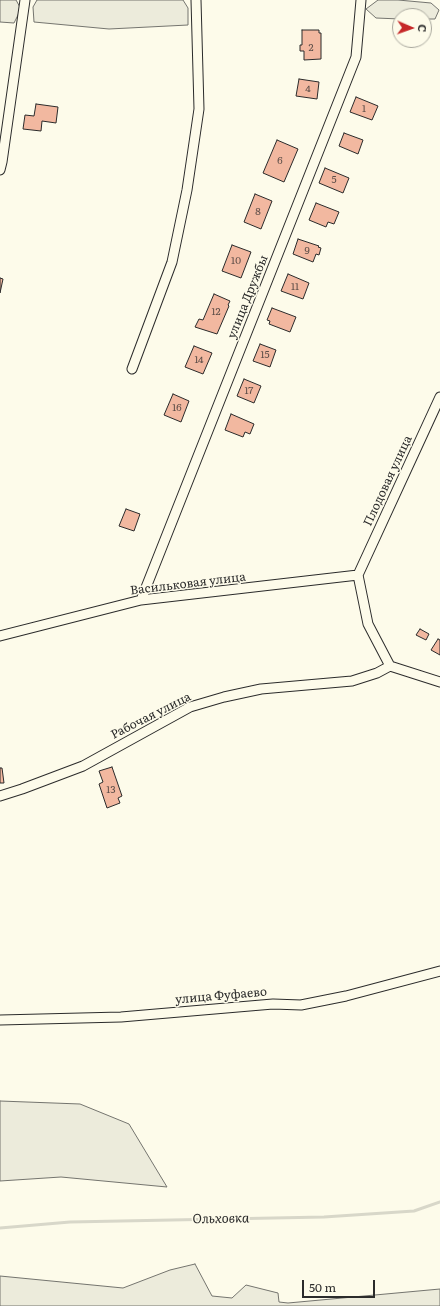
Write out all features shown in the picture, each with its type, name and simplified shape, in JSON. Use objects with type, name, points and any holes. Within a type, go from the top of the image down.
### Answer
[{"type":"street","points":[[0,170],[25,0]]},
{"type":"street","points":[[132,369],[172,262],[187,190],[199,110],[196,0]]},
{"type":"street","name":"улица Дружбы","points":[[141,600],[356,57],[361,0]]},
{"type":"street","name":"Плодовая улица","points":[[358,575],[440,397]]},
{"type":"street","points":[[358,575],[368,624],[390,666],[440,682]]},
{"type":"street","name":"Васильковая улица","points":[[0,636],[141,600],[358,575]]},
{"type":"street","name":"Рабочая улица","points":[[0,796],[83,766],[190,707],[224,697],[261,689],[352,681],[377,673],[390,666]]},
{"type":"street","name":"улица Фуфаево","points":[[0,1020],[121,1017],[273,1004],[301,1005],[346,996],[440,971]]},
{"type":"shaded area","points":[[0,0],[16,0],[21,9],[14,23],[0,22]]},
{"type":"shaded area","points":[[37,0],[183,0],[188,8],[188,25],[109,29],[34,22],[33,7]]},
{"type":"shaded area","points":[[378,0],[398,0],[431,3],[439,10],[435,19],[432,19],[432,8],[392,8],[392,19],[376,18],[366,9]]},
{"type":"shaded area","points":[[0,1101],[80,1104],[129,1124],[167,1187],[61,1177],[0,1181]]},
{"type":"shaded area","points":[[195,1264],[212,1296],[232,1298],[246,1285],[278,1293],[279,1302],[288,1303],[440,1289],[440,1306],[0,1306],[0,1276],[123,1288],[170,1270]]},
{"type":"building","points":[[302,30],[319,30],[319,33],[321,33],[321,59],[304,60],[304,51],[300,51],[300,45],[302,45]]},
{"type":"building","points":[[299,79],[319,82],[317,99],[296,96]]},
{"type":"building","points":[[356,97],[378,106],[372,120],[350,112]]},
{"type":"building","points":[[36,104],[58,107],[56,123],[42,121],[41,131],[23,129],[25,115],[34,116]]},
{"type":"building","points":[[344,133],[363,140],[358,154],[339,146]]},
{"type":"building","points":[[277,140],[298,149],[284,182],[263,173]]},
{"type":"building","points":[[325,168],[349,178],[343,193],[319,183]]},
{"type":"building","points":[[255,194],[272,201],[261,229],[244,222]]},
{"type":"building","points":[[316,203],[339,212],[334,224],[328,222],[326,227],[309,220]]},
{"type":"building","points":[[298,239],[321,248],[319,255],[316,254],[313,262],[293,254]]},
{"type":"building","points":[[232,245],[251,252],[241,278],[222,271]]},
{"type":"building","points":[[288,274],[309,283],[303,299],[281,291]]},
{"type":"building","points":[[0,278],[3,279],[0,293]]},
{"type":"building","points":[[214,294],[230,301],[217,334],[195,327],[199,319],[203,320]]},
{"type":"building","points":[[272,308],[296,317],[290,332],[269,324],[270,321],[267,320]]},
{"type":"building","points":[[260,344],[276,350],[270,367],[253,361]]},
{"type":"building","points":[[194,346],[212,353],[203,374],[185,367]]},
{"type":"building","points":[[244,379],[261,386],[254,403],[237,396]]},
{"type":"building","points":[[173,394],[189,401],[181,422],[164,415]]},
{"type":"building","points":[[231,414],[254,424],[250,434],[245,432],[243,437],[225,430]]},
{"type":"building","points":[[126,509],[140,514],[134,531],[119,526]]},
{"type":"building","points":[[420,629],[429,634],[426,640],[416,635]]},
{"type":"building","points":[[438,639],[440,640],[440,655],[431,650]]},
{"type":"building","points":[[112,767],[122,796],[118,798],[120,803],[107,808],[99,784],[103,782],[99,771]]},
{"type":"building","points":[[0,768],[2,768],[4,783],[0,783]]},
{"type":"waterway","name":"Ольховка","points":[[0,1228],[70,1222],[324,1217],[414,1211],[440,1202]]}]
